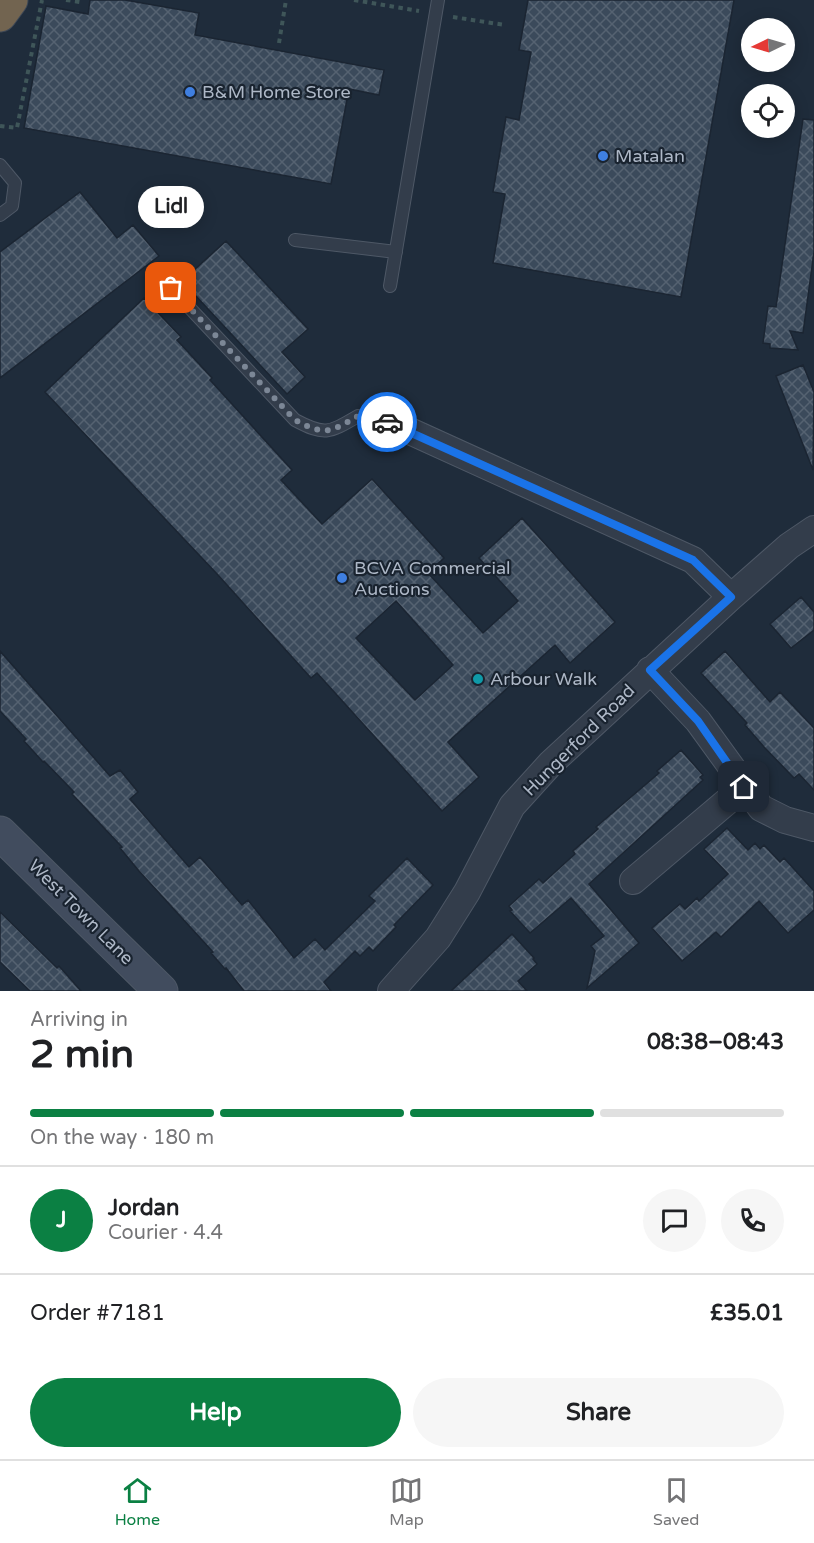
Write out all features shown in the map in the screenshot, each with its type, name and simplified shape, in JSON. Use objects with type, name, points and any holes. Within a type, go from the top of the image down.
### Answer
[{"type":"highway","points":[[0,15],[11,0]]},
{"type":"main road","name":"West Town Lane","points":[[0,832],[161,991]]},
{"type":"street","points":[[392,423],[693,560],[731,597]]},
{"type":"street","name":"Hungerford Road","points":[[390,991],[438,938],[467,892],[512,806],[551,763],[731,597],[789,546],[814,529]]},
{"type":"street","points":[[650,670],[698,721],[761,808],[785,820],[814,828]]},
{"type":"street","points":[[633,881],[744,787]]},
{"type":"lane","points":[[390,286],[438,0]]},
{"type":"lane","points":[[0,165],[15,183],[12,206],[0,215]]},
{"type":"lane","points":[[295,240],[396,252]]},
{"type":"lane","points":[[171,288],[295,420],[315,431],[333,431],[358,416],[392,423]]},
{"type":"path","points":[[0,126],[17,128],[42,0]]},
{"type":"path","points":[[66,0],[80,2],[81,0]]},
{"type":"path","points":[[279,43],[286,0]]},
{"type":"building","name":"B&M Home Store","points":[[90,0],[125,0],[199,13],[195,35],[384,70],[379,95],[349,89],[331,184],[24,128],[46,6],[88,14]]},
{"type":"building","name":"Matalan","points":[[528,0],[734,0],[681,297],[493,263],[505,194],[493,192],[506,117],[519,120],[531,52],[519,50]]},
{"type":"building","points":[[803,119],[814,120],[814,252],[803,333],[790,331],[798,350],[770,348],[770,344],[763,343],[768,306],[776,307]]},
{"type":"building","points":[[80,192],[117,238],[133,225],[159,256],[0,378],[0,252]]},
{"type":"building","points":[[226,241],[308,329],[282,352],[305,377],[287,394],[182,281]]},
{"type":"building","points":[[144,298],[181,337],[177,340],[212,378],[210,380],[292,470],[281,480],[322,524],[372,479],[444,558],[428,573],[483,633],[518,601],[479,558],[522,518],[615,622],[570,663],[555,645],[448,742],[479,777],[442,811],[317,673],[311,678],[218,575],[45,392]],"holes":[[[396,601],[453,665],[415,700],[356,638]]]},
{"type":"building","points":[[803,365],[814,392],[813,470],[776,376]]},
{"type":"building","points":[[801,597],[814,612],[814,630],[791,648],[770,624]]},
{"type":"building","points":[[0,651],[110,776],[120,770],[138,792],[130,799],[189,867],[200,857],[242,905],[248,900],[294,958],[315,939],[325,950],[375,901],[369,896],[407,858],[433,885],[394,925],[396,927],[373,951],[369,947],[360,956],[355,951],[324,982],[331,991],[244,991],[211,953],[213,952],[139,871],[120,848],[122,847],[72,794],[74,792],[24,741],[26,739],[0,711]]},
{"type":"building","points":[[725,651],[770,702],[780,692],[814,728],[814,790],[799,774],[794,778],[764,747],[745,725],[747,723],[701,673]]},
{"type":"building","points":[[681,750],[703,775],[700,777],[703,780],[589,884],[639,943],[587,988],[595,951],[591,946],[604,936],[571,898],[530,933],[510,911],[512,910],[509,906],[539,879],[543,883],[575,854],[573,851],[598,829],[596,827],[659,773],[657,771]]},
{"type":"building","points":[[727,828],[748,850],[755,843],[760,849],[764,845],[780,862],[784,858],[814,891],[814,910],[788,933],[759,901],[721,937],[716,932],[682,961],[652,928],[680,904],[685,909],[697,898],[699,901],[728,874],[704,849]]},
{"type":"building","points":[[0,912],[57,968],[59,966],[81,991],[30,991],[0,962]]},
{"type":"building","points":[[512,934],[537,964],[518,981],[527,991],[451,991]]},
{"type":"way so far","points":[[171,288],[295,420],[315,431],[333,431],[358,416],[387,422]]},
{"type":"place","name":"B&M Home Store","points":[[190,92]]},
{"type":"place","name":"Matalan","points":[[603,156]]},
{"type":"place","name":"Lidl","points":[[171,288]]},
{"type":"place","name":"BCVA Commercial Auctions","points":[[342,578]]},
{"type":"place","name":"Arbour Walk","points":[[478,679]]},
{"type":"route","points":[[387,422],[693,560],[731,597],[650,670],[698,721],[744,787]]}]
